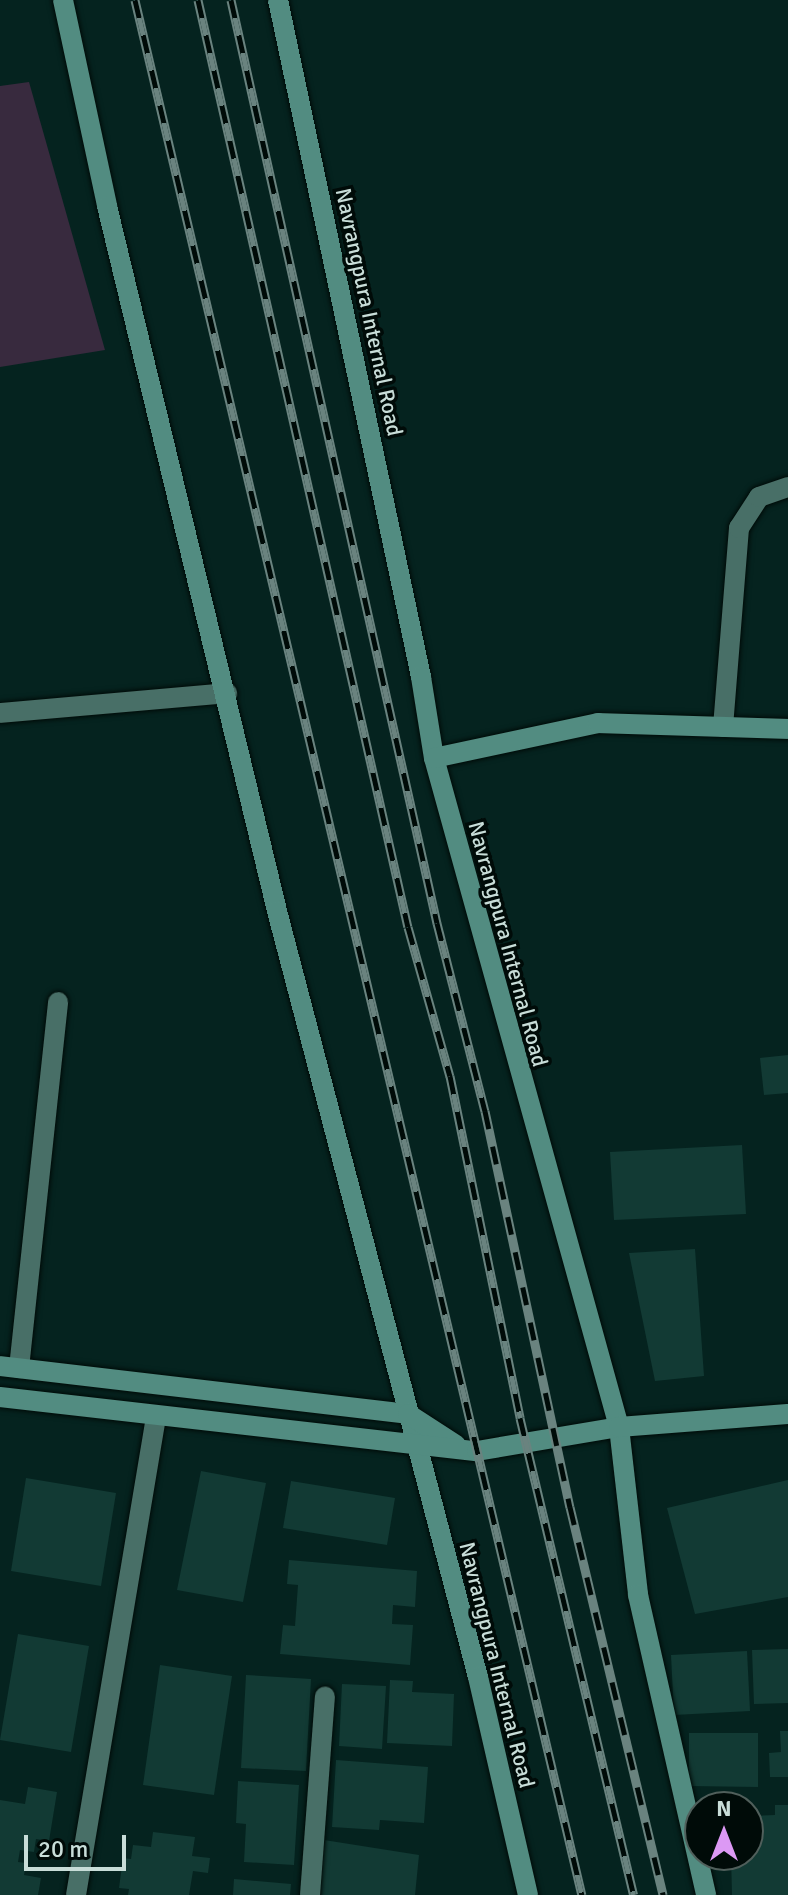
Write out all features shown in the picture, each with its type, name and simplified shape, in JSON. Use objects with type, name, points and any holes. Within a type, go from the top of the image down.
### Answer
[{"type":"street","name":"Navrangpura Internal Road","points":[[63,0],[107,206],[227,693],[277,911],[417,1447],[528,1895]]},
{"type":"street","name":"Navrangpura Internal Road","points":[[278,0],[434,758],[619,1427],[638,1595],[706,1895]]},
{"type":"street","points":[[723,727],[739,528],[759,497],[788,487]]},
{"type":"street","points":[[0,713],[227,693]]},
{"type":"street","points":[[434,758],[598,723],[788,729]]},
{"type":"street","points":[[58,1002],[10,1367],[408,1414],[456,1445],[477,1451],[619,1427],[788,1414]]},
{"type":"street","points":[[0,1397],[417,1447],[456,1445]]},
{"type":"street","points":[[76,1895],[156,1416]]},
{"type":"street","points":[[310,1895],[325,1697]]},
{"type":"shaded area","points":[[29,82],[105,350],[0,367],[0,86]]},
{"type":"building","points":[[788,1055],[788,1093],[764,1095],[760,1058]]},
{"type":"building","points":[[742,1145],[746,1214],[614,1220],[610,1152]]},
{"type":"building","points":[[695,1249],[704,1376],[655,1381],[629,1253]]},
{"type":"building","points":[[201,1471],[266,1483],[243,1602],[177,1590]]},
{"type":"building","points":[[26,1478],[116,1493],[101,1586],[11,1571]]},
{"type":"building","points":[[788,1480],[788,1597],[695,1614],[667,1508]]},
{"type":"building","points":[[291,1481],[395,1498],[387,1545],[283,1528]]},
{"type":"building","points":[[289,1560],[417,1571],[415,1607],[393,1605],[392,1624],[413,1625],[410,1665],[280,1654],[283,1625],[295,1626],[298,1585],[287,1584]]},
{"type":"building","points":[[18,1634],[89,1646],[71,1752],[0,1740]]},
{"type":"building","points":[[788,1649],[788,1703],[754,1704],[752,1650]]},
{"type":"building","points":[[747,1651],[750,1711],[674,1715],[671,1655]]},
{"type":"building","points":[[160,1665],[232,1676],[214,1795],[143,1785]]},
{"type":"building","points":[[246,1675],[311,1679],[306,1771],[241,1768]]},
{"type":"building","points":[[390,1680],[413,1681],[412,1692],[454,1694],[452,1746],[387,1743]]},
{"type":"building","points":[[342,1684],[386,1686],[382,1749],[339,1746]]},
{"type":"building","points":[[780,1731],[788,1731],[788,1777],[770,1777],[769,1753],[781,1752]]},
{"type":"building","points":[[689,1733],[758,1733],[758,1787],[689,1786]]},
{"type":"building","points":[[336,1760],[428,1767],[424,1823],[380,1820],[379,1830],[332,1827]]},
{"type":"building","points":[[238,1781],[299,1785],[294,1865],[244,1862],[246,1824],[236,1823]]},
{"type":"building","points":[[28,1787],[57,1792],[49,1841],[36,1839],[34,1852],[20,1850],[18,1862],[26,1863],[24,1875],[41,1878],[38,1895],[0,1895],[0,1800],[25,1804]]},
{"type":"building","points":[[775,1805],[788,1805],[788,1895],[732,1895],[731,1871],[764,1871],[764,1815],[775,1815]]},
{"type":"building","points":[[153,1832],[195,1837],[192,1856],[210,1858],[208,1873],[193,1871],[189,1895],[128,1895],[129,1889],[119,1888],[123,1858],[131,1859],[133,1845],[151,1847]]},
{"type":"building","points":[[324,1840],[419,1855],[415,1895],[319,1895]]},
{"type":"building","points":[[234,1879],[291,1884],[290,1895],[233,1895]]},
{"type":"railway","points":[[135,0],[582,1895]]},
{"type":"railway","points":[[198,0],[408,927],[450,1076],[520,1418],[634,1895]]},
{"type":"railway","points":[[231,0],[437,923],[485,1111],[570,1507],[663,1895]]}]
